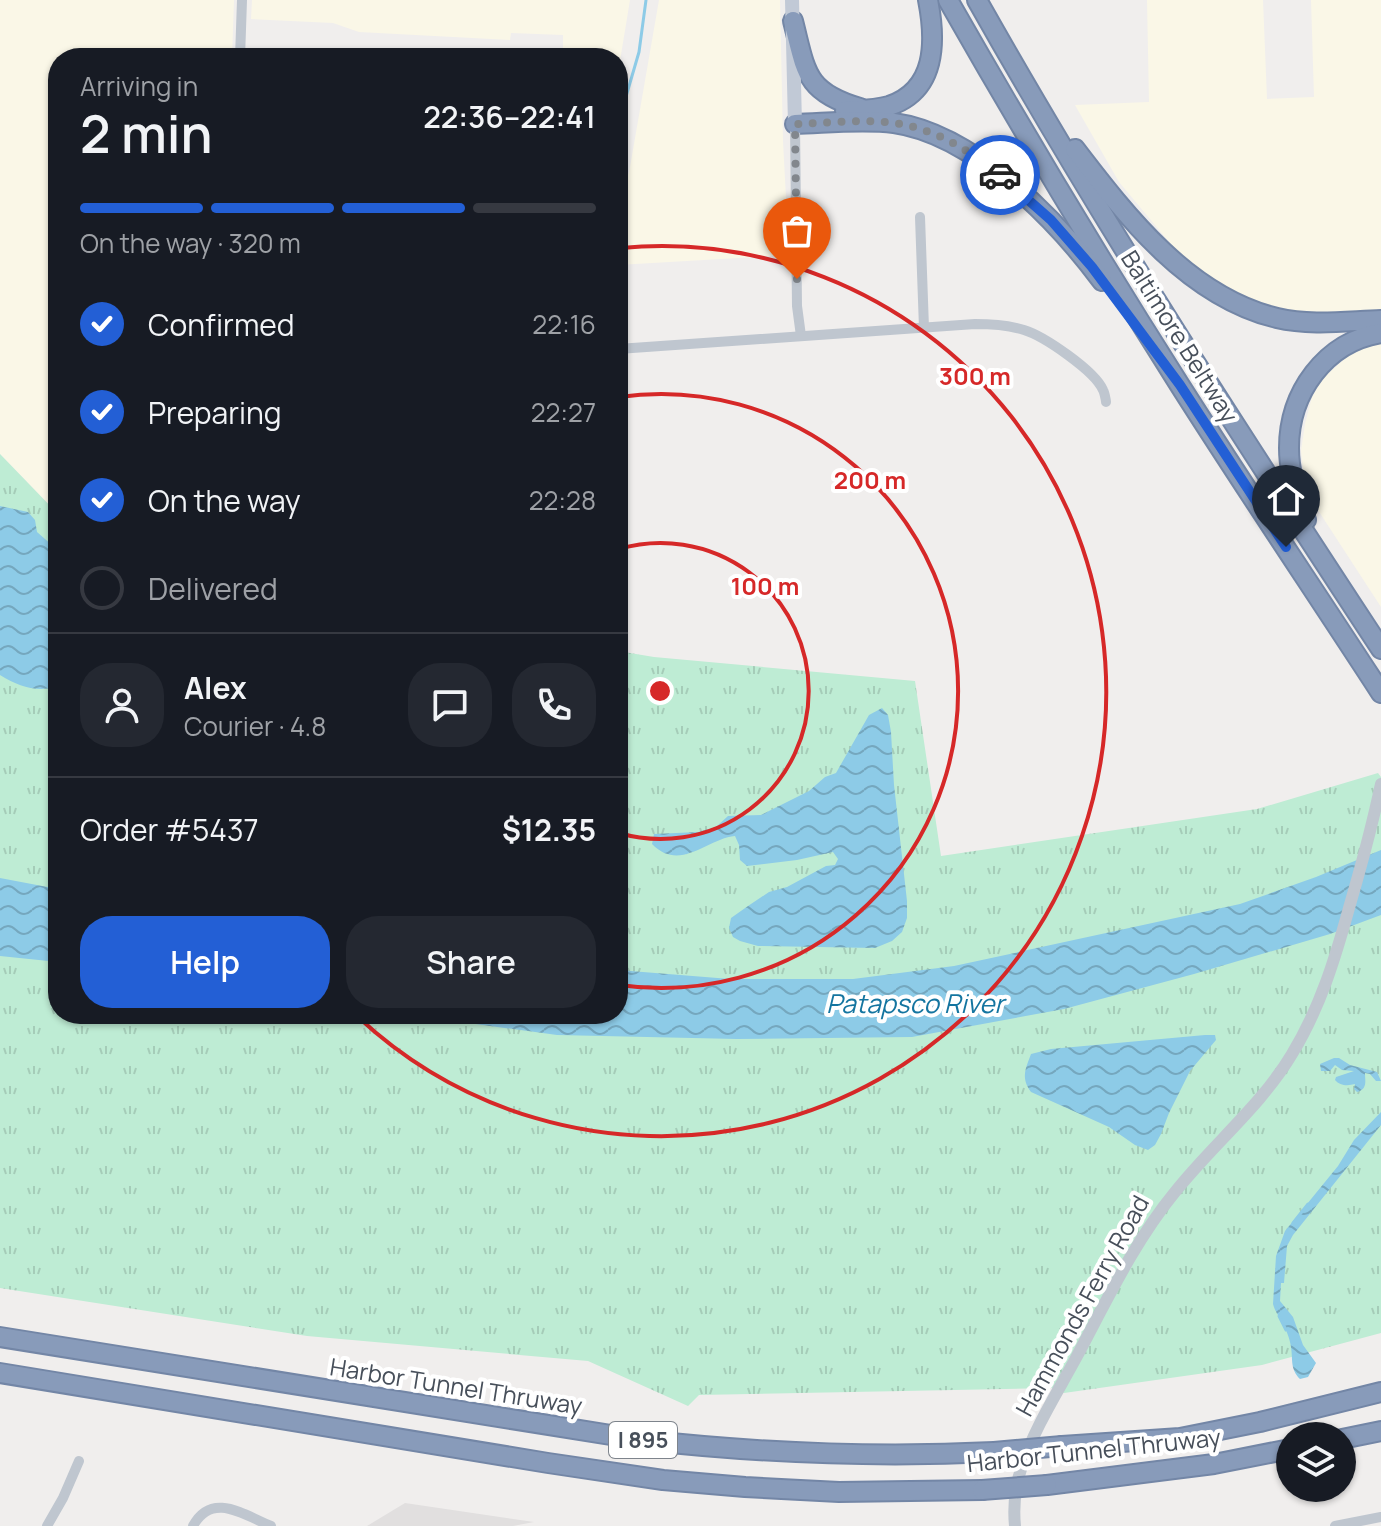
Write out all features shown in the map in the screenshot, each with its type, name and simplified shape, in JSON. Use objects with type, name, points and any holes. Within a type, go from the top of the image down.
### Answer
[{"type":"highway","points":[[795,118],[867,110],[892,105],[906,97],[926,73],[931,57],[934,37],[928,0]]},
{"type":"highway","name":"Baltimore Beltway","points":[[948,0],[1047,171],[1180,385],[1381,693]]},
{"type":"highway","name":"Baltimore Beltway","points":[[977,0],[1116,237],[1381,649]]},
{"type":"highway","points":[[793,21],[809,78],[840,103],[867,110]]},
{"type":"highway","points":[[1024,83],[1122,210],[1168,256],[1197,279],[1239,304],[1279,318],[1319,322],[1381,320]]},
{"type":"highway","points":[[795,118],[893,123],[917,128],[939,136],[980,159],[1072,242],[1180,385]]},
{"type":"highway","points":[[1327,567],[1305,518],[1291,472],[1290,428],[1305,385],[1319,365],[1351,342],[1381,333]]},
{"type":"highway","name":"Harbor Tunnel Thruway","points":[[0,1337],[654,1442],[825,1455],[994,1452],[1180,1438],[1381,1392]]},
{"type":"highway","name":"Harbor Tunnel Thruway","points":[[0,1373],[548,1463],[663,1480],[745,1487],[888,1492],[982,1490],[1047,1485],[1276,1454]]},
{"type":"highway","points":[[1356,1436],[1381,1431]]},
{"type":"highway","points":[[1356,1444],[1381,1440]]},
{"type":"main road","points":[[792,0],[795,118]]},
{"type":"street","points":[[240,48],[242,0]]},
{"type":"street","points":[[795,118],[797,306],[801,336]]},
{"type":"street","points":[[920,217],[924,328]]},
{"type":"street","points":[[628,348],[999,324],[1028,331],[1092,374],[1104,390],[1106,402]]},
{"type":"street","name":"Hammonds Ferry Road","points":[[1015,1526],[1016,1490],[1028,1450],[1127,1263],[1176,1190],[1278,1076],[1316,1010],[1335,959],[1381,784]]},
{"type":"street","points":[[47,1526],[79,1461]]},
{"type":"street","points":[[193,1526],[203,1512],[220,1507],[271,1526]]},
{"type":"street","points":[[1335,1526],[1381,1517]]},
{"type":"shaded area","points":[[0,0],[234,0],[232,48],[48,48],[48,504],[0,454]]},
{"type":"shaded area","points":[[252,0],[630,0],[622,48],[563,48],[563,35],[511,33],[510,40],[359,32],[333,23],[251,19]]},
{"type":"shaded area","points":[[659,0],[780,0],[789,255],[628,264],[630,167]]},
{"type":"shaded area","points":[[1147,0],[1263,0],[1267,99],[1314,97],[1311,0],[1381,0],[1381,315],[1313,317],[1268,310],[1215,284],[1175,249],[1119,182],[1075,105],[1149,102]]},
{"type":"shaded area","points":[[1381,343],[1381,607],[1314,504],[1304,478],[1301,451],[1312,397],[1323,378],[1349,355]]},
{"type":"shaded area","points":[[405,1503],[534,1522],[513,1526],[367,1526]]},
{"type":"green space","points":[[0,454],[48,504],[48,1024],[628,1024],[628,653],[915,681],[941,856],[1257,809],[1378,773],[1381,777],[1381,1333],[1262,1365],[1064,1393],[1052,1388],[699,1395],[688,1406],[588,1361],[307,1336],[0,1288]]},
{"type":"water","points":[[0,506],[28,512],[35,520],[37,532],[48,542],[48,688],[28,687],[0,675]]},
{"type":"water","points":[[882,708],[888,715],[891,732],[907,901],[907,918],[902,932],[892,941],[875,948],[758,946],[733,937],[729,928],[731,918],[769,892],[787,887],[826,866],[835,865],[838,859],[833,852],[747,866],[740,860],[735,836],[694,852],[673,855],[662,852],[652,844],[654,834],[698,832],[716,827],[728,816],[761,815],[809,791],[825,777],[836,773],[869,715]]},
{"type":"water","name":"Patapsco River","points":[[1381,850],[1381,915],[1330,934],[1064,1009],[912,1037],[737,1039],[557,1035],[476,1024],[628,1024],[628,971],[730,979],[853,979],[954,966],[1240,904]]},
{"type":"water","points":[[0,878],[48,887],[48,961],[0,956]]},
{"type":"water","points":[[1215,1035],[1216,1040],[1190,1071],[1161,1134],[1148,1150],[1109,1127],[1031,1092],[1026,1082],[1031,1054],[1051,1049]]},
{"type":"water","points":[[1334,1058],[1377,1072],[1381,1081],[1365,1073],[1364,1087],[1357,1092],[1355,1084],[1347,1085],[1335,1080],[1354,1071],[1342,1070],[1335,1065],[1330,1071],[1321,1071],[1320,1064]]},
{"type":"water","points":[[1381,1112],[1381,1125],[1287,1246],[1280,1301],[1293,1317],[1303,1345],[1316,1363],[1308,1377],[1300,1379],[1293,1368],[1288,1334],[1273,1304],[1276,1256],[1285,1231],[1338,1166],[1354,1140]]},
{"type":"waterway","points":[[628,90],[639,52],[646,0]]},
{"type":"waterway","points":[[1293,1223],[1308,1204]]},
{"type":"waterway","points":[[1279,1316],[1286,1330]]},
{"type":"way so far","points":[[797,279],[795,124],[867,122],[917,128],[956,145],[1000,175]]},
{"type":"route","points":[[1000,175],[1051,220],[1092,267],[1180,385],[1286,547]]}]
